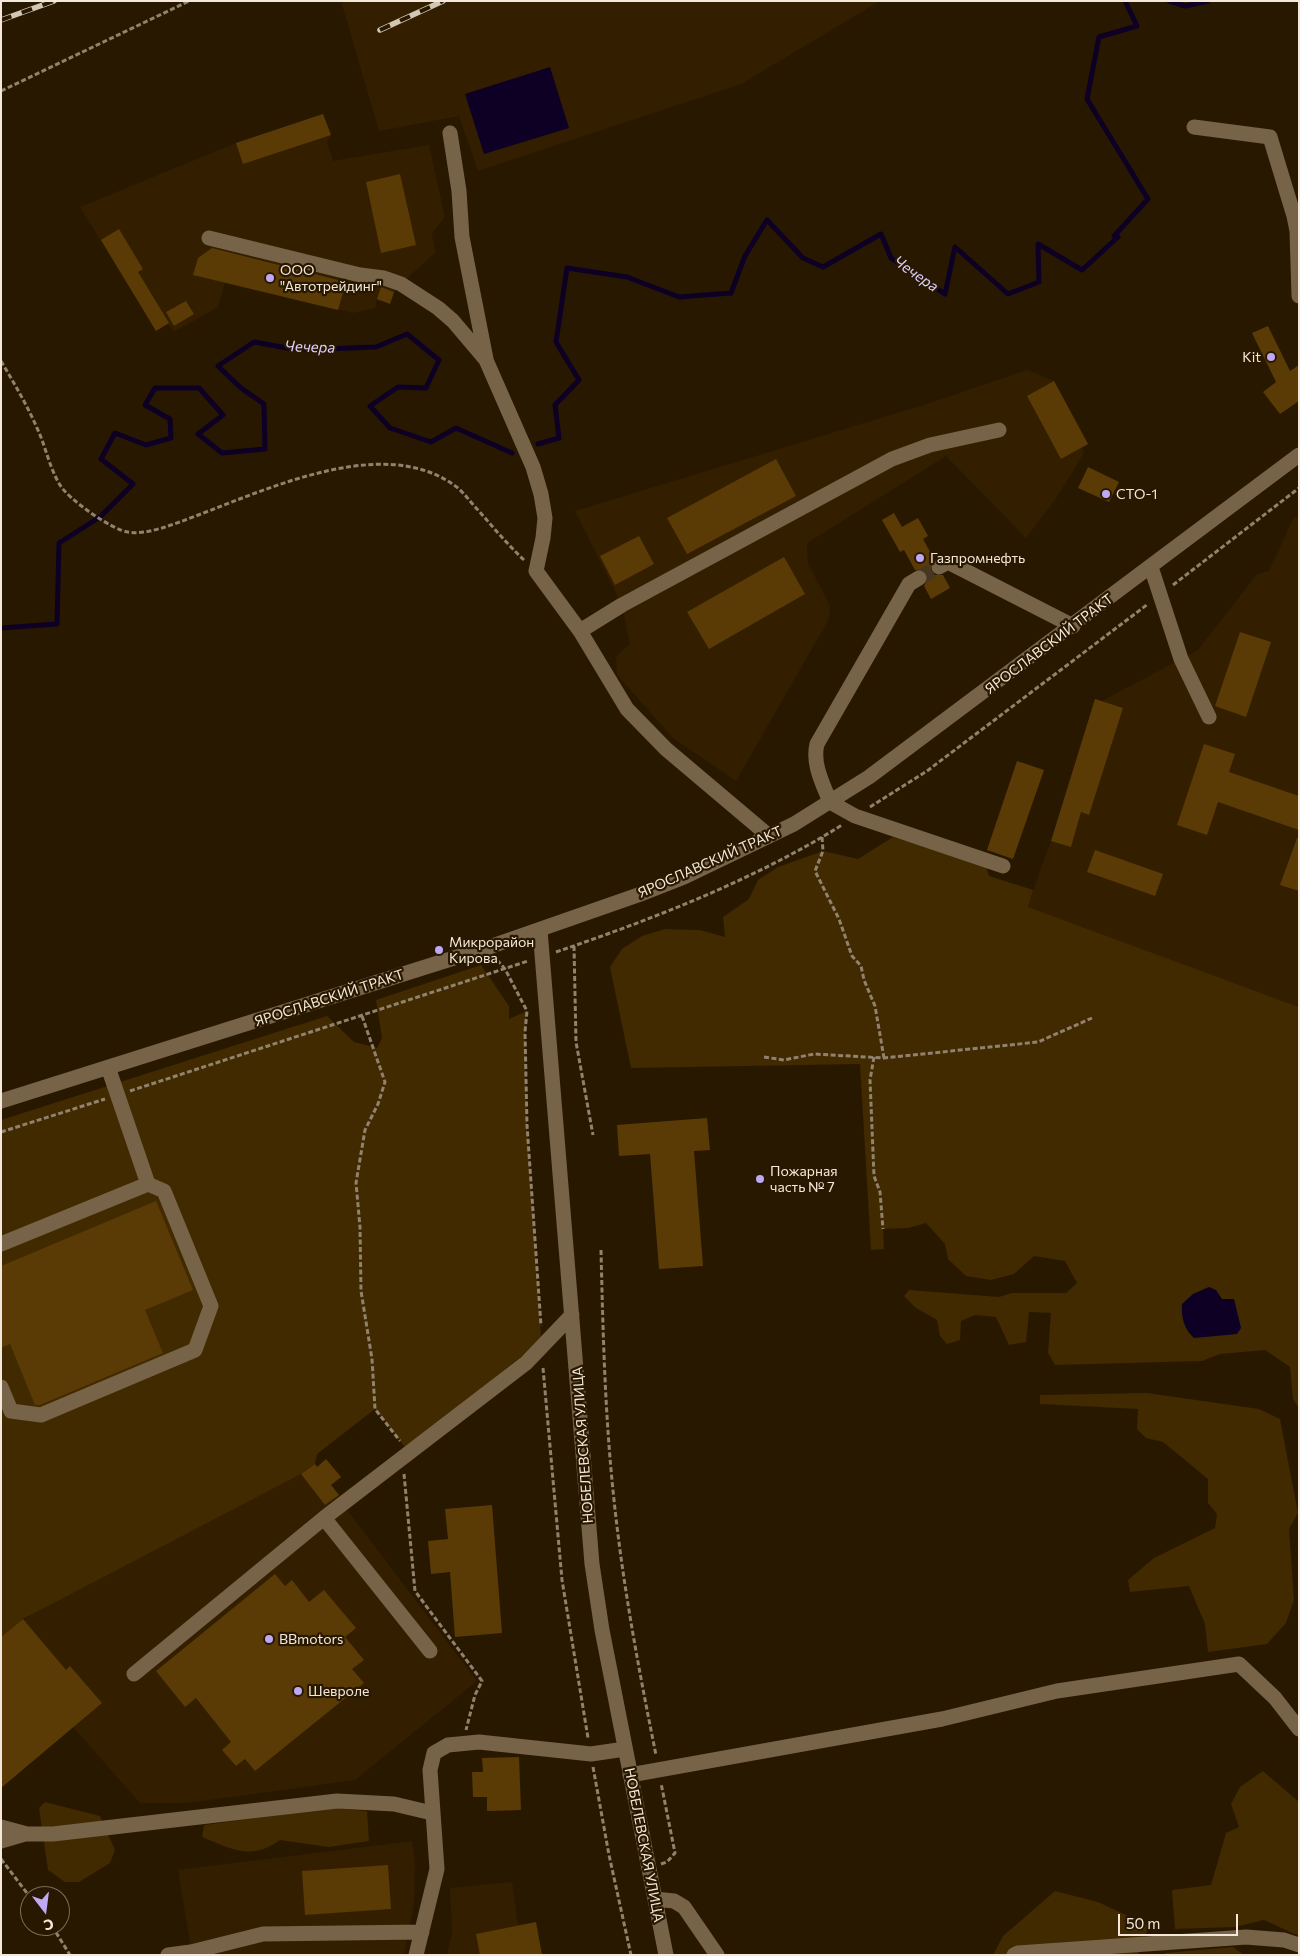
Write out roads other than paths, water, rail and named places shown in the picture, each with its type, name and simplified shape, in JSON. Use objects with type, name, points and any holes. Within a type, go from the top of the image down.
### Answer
[{"type":"street","points":[[1194,127],[1270,137],[1297,231],[1296,278],[1299,296]]},
{"type":"street","points":[[450,133],[459,191],[462,237],[486,360],[533,467],[541,494],[545,518],[536,571],[580,631],[628,709],[666,748],[769,836]]},
{"type":"street","points":[[209,238],[360,275],[384,278],[401,284],[454,322],[486,360]]},
{"type":"street","points":[[580,631],[622,605],[892,459],[930,445],[999,430]]},
{"type":"street","name":"ЯРОСЛАВСКИЙ ТРАКТ","points":[[1,1101],[540,930],[684,878],[769,836],[830,802],[869,777],[1299,455]]},
{"type":"street","points":[[939,567],[948,562],[1073,626]]},
{"type":"street","points":[[1151,567],[1181,659],[1209,717]]},
{"type":"street","points":[[919,578],[909,584],[817,744],[814,754],[816,766],[830,802],[855,816],[1003,866]]},
{"type":"street","name":"НОБЕЛЕВСКАЯ УЛИЦА","points":[[540,930],[592,1564],[602,1630],[666,1955]]},
{"type":"street","points":[[108,1068],[148,1184]]},
{"type":"street","points":[[1,1244],[148,1184],[164,1190],[210,1306],[195,1350],[41,1415],[11,1411],[1,1387]]},
{"type":"street","points":[[134,1674],[324,1518],[542,1348],[572,1315]]},
{"type":"street","points":[[324,1518],[430,1651]]},
{"type":"street","points":[[630,1775],[942,1719],[1057,1692],[1239,1664],[1275,1698],[1299,1729]]},
{"type":"street","points":[[416,1955],[437,1869],[430,1770],[434,1753],[448,1745],[479,1742],[591,1754],[625,1749]]},
{"type":"street","points":[[1,1827],[27,1834],[53,1834],[337,1801],[394,1804],[432,1813]]},
{"type":"street","points":[[1,1841],[27,1834]]},
{"type":"street","points":[[655,1899],[674,1901],[684,1907],[716,1955]]},
{"type":"street","points":[[168,1955],[191,1952],[263,1934],[422,1932]]},
{"type":"street","points":[[1014,1955],[1018,1953],[1246,1937],[1284,1940],[1299,1945]]},
{"type":"waterway","name":"Чечера","points":[[538,444],[559,438],[555,405],[579,380],[556,342],[567,268],[627,277],[679,297],[731,293],[745,256],[767,220],[803,258],[823,267],[881,234],[891,258],[945,294],[955,247],[1008,294],[1039,282],[1038,244],[1082,270],[1118,237],[1114,236],[1148,199],[1087,99],[1099,37],[1137,26],[1125,1]]},
{"type":"waterway","name":"Чечера","points":[[1169,1],[1185,6],[1208,1]]},
{"type":"waterway","name":"Чечера","points":[[1,628],[57,624],[59,543],[100,517],[133,484],[101,459],[115,433],[146,445],[171,438],[170,419],[145,405],[155,388],[199,388],[223,415],[198,434],[222,453],[265,449],[264,404],[241,388],[218,366],[254,342],[298,350],[376,347],[407,334],[439,360],[426,388],[398,387],[370,406],[390,428],[431,442],[456,428],[512,453]]},
{"type":"tunnel","points":[[919,578],[939,567]]},
{"type":"railway","points":[[1,20],[54,1]]},
{"type":"railway","points":[[380,30],[443,1]]},
{"type":"place","name":"ООО \"Автотрейдинг\"","points":[[270,278]]},
{"type":"place","name":"Kit","points":[[1271,357]]},
{"type":"place","name":"СТО-1","points":[[1106,494]]},
{"type":"place","name":"Газпромнефть","points":[[920,558]]},
{"type":"place","name":"Микрорайон Кирова","points":[[439,950]]},
{"type":"place","name":"Пожарная часть № 7","points":[[760,1179]]},
{"type":"place","name":"BBmotors","points":[[269,1639]]},
{"type":"place","name":"Шевроле","points":[[298,1691]]}]
